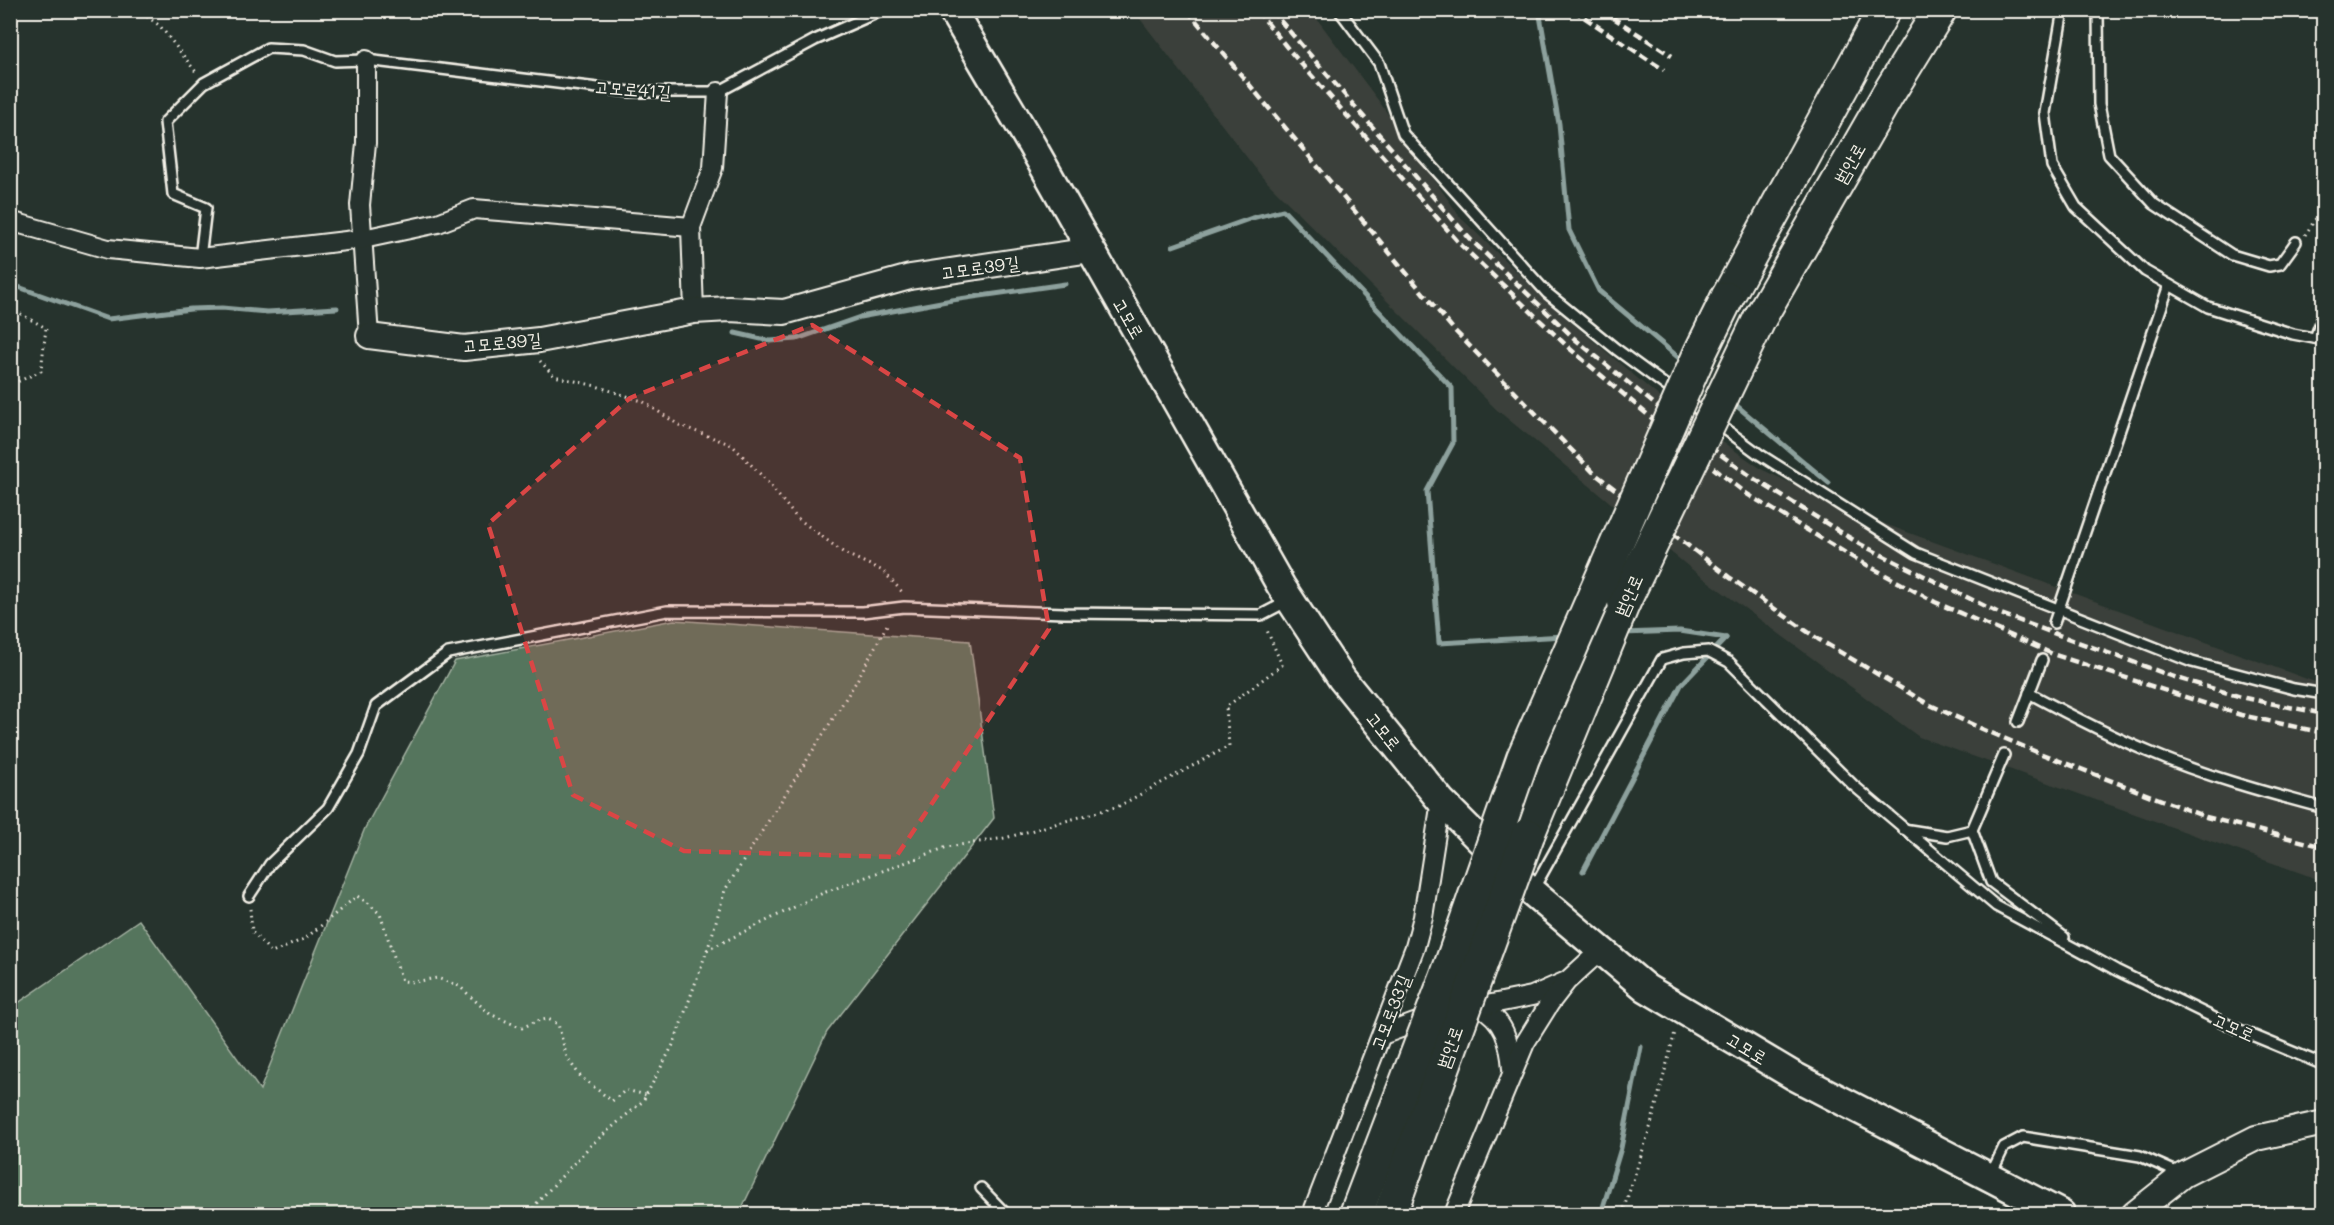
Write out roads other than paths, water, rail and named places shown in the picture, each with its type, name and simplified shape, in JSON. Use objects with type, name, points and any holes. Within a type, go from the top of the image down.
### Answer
[{"type":"highway","name":"범안로","points":[[1356,1215],[1451,964],[1523,758],[1700,353],[1727,298],[1884,10]]},
{"type":"highway","name":"범안로","points":[[1390,1215],[1448,1050],[1540,803],[1624,602],[1760,318],[1887,96],[1940,10]]},
{"type":"main road","name":"고모로","points":[[952,10],[1290,600],[1342,679],[1441,801],[1532,892],[1647,988],[1794,1076],[1990,1177],[2054,1213]]},
{"type":"street","points":[[363,239],[360,205],[366,143],[366,60]]},
{"type":"street","points":[[694,311],[691,227],[713,168],[718,92]]},
{"type":"street","points":[[11,221],[108,249],[200,258],[363,239],[438,223],[474,209],[691,227]]},
{"type":"street","name":"고모로39길","points":[[363,239],[369,336],[464,348],[539,340],[694,311],[729,309],[784,312],[910,277],[1091,250]]},
{"type":"street","name":"고모로33길","points":[[1312,1215],[1415,947],[1423,917],[1441,801]]},
{"type":"street","points":[[1454,1215],[1513,1071],[1536,1024],[1567,981],[1601,950]]},
{"type":"street","points":[[1382,1035],[1436,1015],[1532,996],[1567,981]]},
{"type":"street","points":[[1479,1006],[1490,1011],[1502,1027],[1509,1046],[1513,1071]]},
{"type":"street","points":[[2134,1215],[2183,1175],[2256,1138],[2324,1123]]},
{"type":"lane","name":"고모로41길","points":[[200,258],[206,208],[173,194],[165,122],[204,83],[268,48],[304,50],[335,61],[366,60],[631,92],[718,92],[815,40],[883,10]]},
{"type":"lane","points":[[1339,10],[1379,63],[1404,134],[1547,293],[1616,349],[1759,454],[1916,553],[2192,662],[2294,689],[2324,694]]},
{"type":"lane","points":[[2062,10],[2045,113],[2052,166],[2076,207],[2145,271],[2208,307],[2294,334],[2319,339],[2324,314]]},
{"type":"lane","points":[[2098,10],[2099,104],[2109,155],[2154,204],[2232,255],[2269,266],[2280,264],[2296,242]]},
{"type":"lane","points":[[2054,623],[2169,285]]},
{"type":"lane","points":[[249,896],[270,864],[328,808],[359,754],[376,706],[448,653],[667,611],[863,612],[896,607],[1261,615],[1290,600]]},
{"type":"lane","points":[[1532,892],[1662,659],[1684,653],[1708,651],[1738,668],[1852,785],[1996,906],[2087,955]]},
{"type":"lane","points":[[2018,722],[2042,660]]},
{"type":"lane","points":[[2029,693],[2090,725],[2150,752],[2243,786],[2324,808]]},
{"type":"lane","points":[[1903,829],[1947,836],[1972,830],[2004,755]]},
{"type":"lane","name":"고모로","points":[[1972,830],[1991,882],[2087,955],[2235,1028],[2324,1065]]},
{"type":"lane","points":[[1990,1177],[2004,1147],[2023,1137],[2140,1156],[2183,1175]]},
{"type":"lane","points":[[981,1188],[1006,1215]]},
{"type":"waterway","points":[[1539,10],[1559,124],[1569,230],[1599,291],[1685,363]]},
{"type":"waterway","points":[[1173,246],[1252,218],[1283,210],[1452,388],[1453,443],[1427,491],[1439,643],[1564,636]]},
{"type":"waterway","points":[[10,284],[108,319],[191,309],[222,308],[267,312],[337,308]]},
{"type":"waterway","points":[[735,333],[770,341],[797,339],[860,317],[952,300],[1065,284]]},
{"type":"waterway","points":[[1731,401],[1829,483]]},
{"type":"waterway","points":[[1622,633],[1680,631],[1726,638]]},
{"type":"waterway","points":[[1583,871],[1681,685],[1726,638]]},
{"type":"waterway","points":[[1601,1214],[1621,1148],[1641,1047]]},
{"type":"railway","points":[[1187,10],[1454,330],[1594,473],[1729,577],[1818,639],[1928,704],[1980,728],[2206,817],[2324,847]]},
{"type":"railway","points":[[1257,10],[1289,50],[1461,245],[1569,348],[1681,443],[1747,494],[1854,558],[1935,602],[2055,655],[2241,715],[2324,733]]},
{"type":"railway","points":[[1271,10],[1469,238],[1576,340],[1686,430],[1756,480],[1860,544],[2001,614],[2177,678],[2245,698],[2324,714]]},
{"type":"railway","points":[[1573,10],[1664,70]]},
{"type":"railway","points":[[1601,10],[1672,56]]}]
